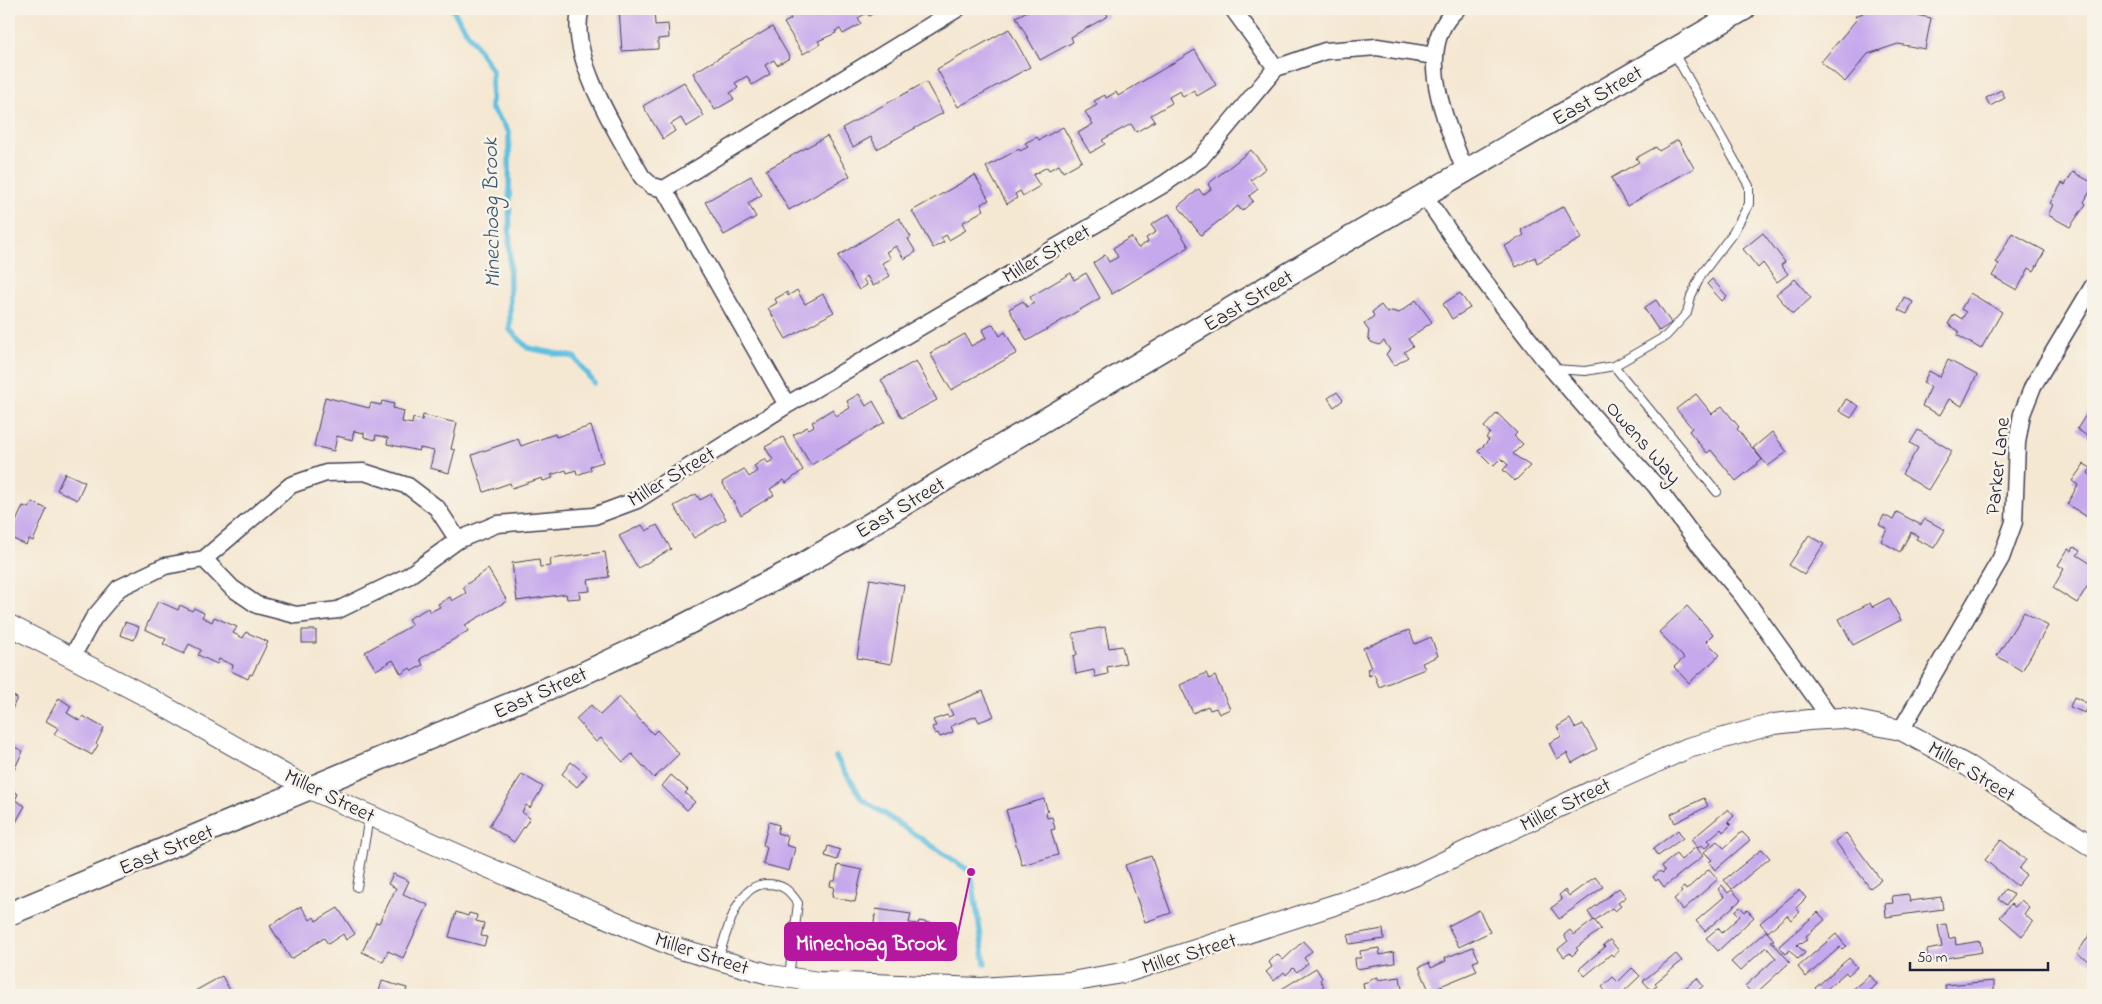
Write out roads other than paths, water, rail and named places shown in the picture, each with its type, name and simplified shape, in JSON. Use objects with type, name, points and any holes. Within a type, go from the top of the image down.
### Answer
[{"type":"main road","name":"East Street","points":[[9,914],[580,674],[670,633],[802,565],[1424,195],[1744,9]]},
{"type":"street","points":[[581,9],[578,18],[580,36],[589,77],[599,99],[642,177],[652,186],[664,189],[957,9]]},
{"type":"street","points":[[1233,9],[1276,68],[1325,51],[1377,46],[1435,56]]},
{"type":"street","points":[[1457,9],[1449,15],[1440,32],[1435,56],[1436,83],[1442,108],[1465,171]]},
{"type":"street","name":"Miller Street","points":[[204,559],[232,588],[257,605],[296,615],[338,610],[408,576],[458,540],[497,524],[594,516],[637,500],[787,405],[1164,184],[1200,159],[1276,68]]},
{"type":"street","points":[[664,189],[787,405]]},
{"type":"street","name":"Owens Way","points":[[1424,195],[1469,261],[1552,369],[1656,485],[1698,543],[1742,595],[1831,719]]},
{"type":"street","name":"Parker Lane","points":[[1901,730],[2001,558],[2014,522],[2017,443],[2022,414],[2034,386],[2093,286]]},
{"type":"street","points":[[72,657],[93,619],[119,588],[166,566],[204,559],[291,485],[326,473],[364,472],[408,486],[438,508],[458,540]]},
{"type":"street","name":"Miller Street","points":[[9,625],[248,752],[310,789],[582,909],[680,949],[772,975],[818,982],[981,988],[1071,982],[1127,972],[1374,892],[1416,875],[1592,791],[1688,748],[1774,724],[1831,719],[1850,720],[1901,730],[1968,766],[2093,847]]},
{"type":"lane","points":[[1552,369],[1585,371],[1614,366],[1666,336],[1687,313],[1691,296],[1701,274],[1733,233],[1749,204],[1749,186],[1673,51]]},
{"type":"lane","points":[[1614,366],[1717,492]]},
{"type":"lane","points":[[357,887],[369,815]]},
{"type":"lane","points":[[718,960],[740,899],[749,889],[761,884],[778,884],[791,893],[798,903],[789,978]]},
{"type":"waterway","name":"Minechoag Brook","points":[[452,9],[492,70],[491,108],[509,132],[510,330],[528,348],[574,357],[594,383]]},
{"type":"waterway","name":"Minechoag Brook","points":[[836,757],[862,799],[971,872],[985,964]]},
{"type":"place","name":"Minechoag Brook","points":[[971,872]]}]
